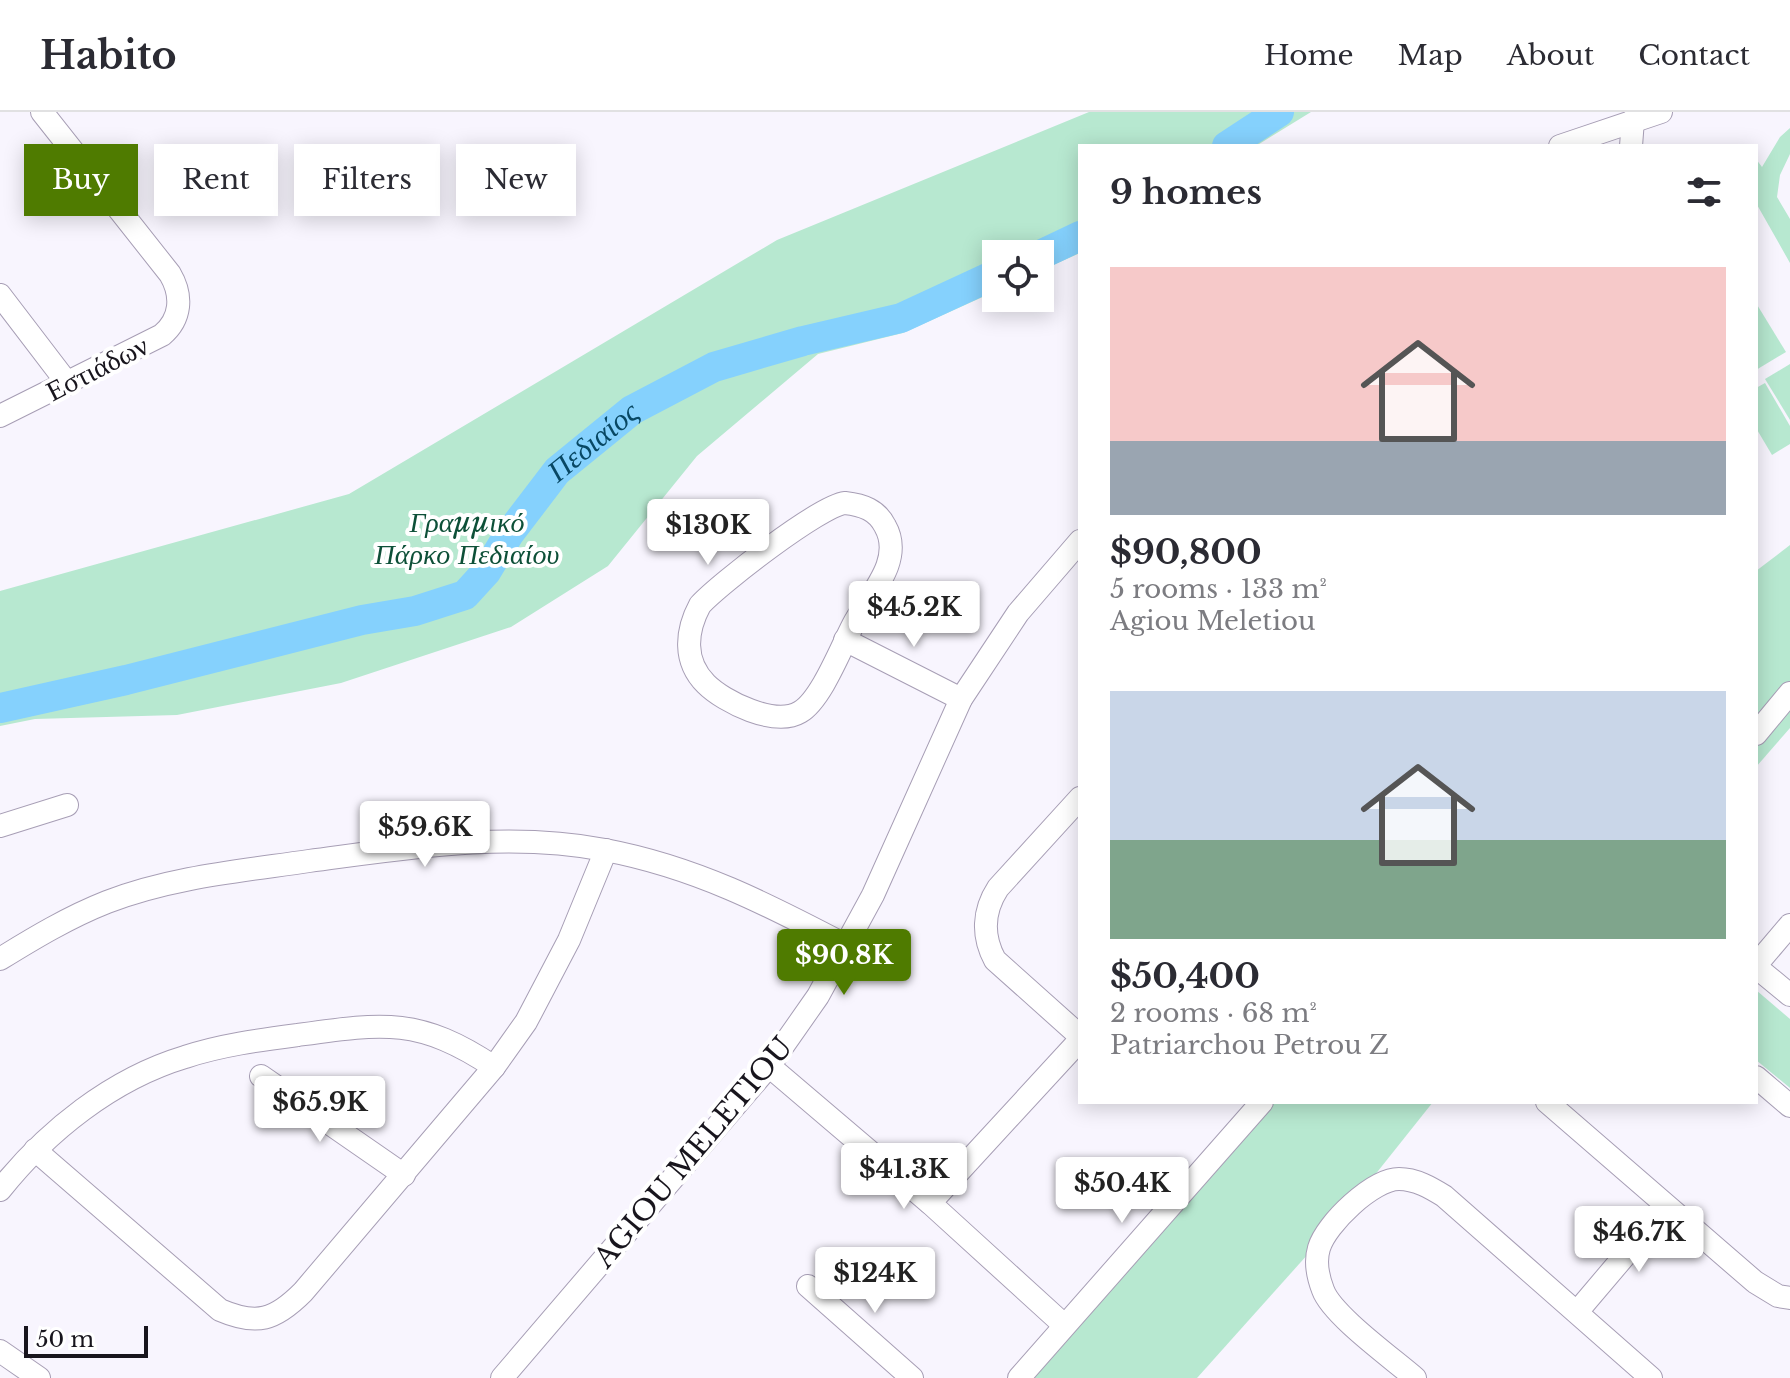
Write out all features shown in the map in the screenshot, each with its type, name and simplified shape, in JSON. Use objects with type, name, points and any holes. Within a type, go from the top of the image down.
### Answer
[{"type":"street","name":"Εστιάδων","points":[[0,416],[162,335],[176,318],[178,294],[170,274],[42,112]]},
{"type":"street","points":[[1566,144],[1661,112]]},
{"type":"street","points":[[1631,144],[1633,120]]},
{"type":"street","points":[[0,295],[68,384]]},
{"type":"street","points":[[845,503],[858,504],[878,516],[888,531],[891,547],[886,571],[863,605],[845,640],[812,702],[789,717],[774,718],[747,708],[706,684],[696,672],[688,648],[693,618],[708,596],[813,518],[837,504],[845,503]]},
{"type":"street","name":"AGIOU MELETIOU","points":[[502,1378],[769,1066],[818,996],[873,895],[961,699],[1018,613],[1078,543]]},
{"type":"street","points":[[845,640],[961,699]]},
{"type":"street","points":[[1758,732],[1790,693]]},
{"type":"street","points":[[1078,800],[998,888],[992,897],[985,923],[989,948],[995,960],[1078,1036]]},
{"type":"street","points":[[0,826],[67,805]]},
{"type":"street","points":[[0,959],[65,921],[107,902],[194,877],[474,841],[508,840],[562,843],[606,850],[717,881],[847,946]]},
{"type":"street","points":[[35,1150],[220,1310],[251,1319],[275,1315],[290,1305],[494,1067],[526,1022],[548,983],[585,906],[606,850]]},
{"type":"street","points":[[1758,964],[1790,925]]},
{"type":"street","points":[[1758,968],[1790,995]]},
{"type":"street","points":[[0,1190],[35,1150],[85,1108],[113,1090],[169,1063],[219,1047],[361,1026],[387,1026],[410,1028],[447,1039],[494,1067]]},
{"type":"street","points":[[930,1203],[1078,1040]]},
{"type":"street","points":[[769,1066],[930,1203],[1064,1325]]},
{"type":"street","points":[[261,1076],[404,1175]]},
{"type":"street","points":[[1758,1079],[1790,1106]]},
{"type":"street","points":[[1019,1378],[1260,1104]]},
{"type":"street","points":[[1549,1104],[1755,1282],[1778,1296],[1790,1298]]},
{"type":"street","points":[[1415,1378],[1329,1302],[1318,1273],[1322,1240],[1359,1196],[1374,1186],[1399,1179],[1430,1187],[1444,1196],[1651,1378]]},
{"type":"street","points":[[1577,1312],[1666,1207]]},
{"type":"street","points":[[808,1286],[912,1378]]},
{"type":"street","points":[[0,1351],[39,1378]]},
{"type":"green space","name":"Γραμμικό Πάρκο Πεδιαίου","points":[[1089,112],[1311,112],[1259,144],[1078,144],[1078,254],[1054,265],[1054,240],[982,240],[982,297],[903,333],[818,354],[697,456],[608,566],[511,627],[341,683],[177,715],[35,719],[0,726],[0,591],[349,494],[777,240]]},
{"type":"green space","points":[[1790,128],[1790,154],[1780,175],[1777,197],[1790,219],[1790,263],[1758,207],[1758,162],[1762,167],[1780,137]]},
{"type":"green space","points":[[1758,306],[1786,352],[1758,369]]},
{"type":"green space","points":[[1790,364],[1790,420],[1765,379]]},
{"type":"green space","points":[[1765,383],[1790,426],[1790,444],[1772,455],[1758,431],[1758,387]]},
{"type":"green space","points":[[1790,545],[1790,728],[1758,765],[1758,569]]},
{"type":"green space","points":[[1758,992],[1790,1019],[1790,1088],[1758,1062]]},
{"type":"green space","points":[[1270,1104],[1431,1104],[1343,1215],[1197,1378],[1023,1378]]},
{"type":"waterway","name":"Πεδιαίος","points":[[1230,144],[1279,112]]},
{"type":"waterway","name":"Πεδιαίος","points":[[1054,248],[1078,237]]},
{"type":"waterway","name":"Πεδιαίος","points":[[0,708],[126,680],[362,620],[415,611],[465,595],[486,572],[509,534],[557,471],[632,410],[714,367],[803,341],[901,318],[982,280]]}]
